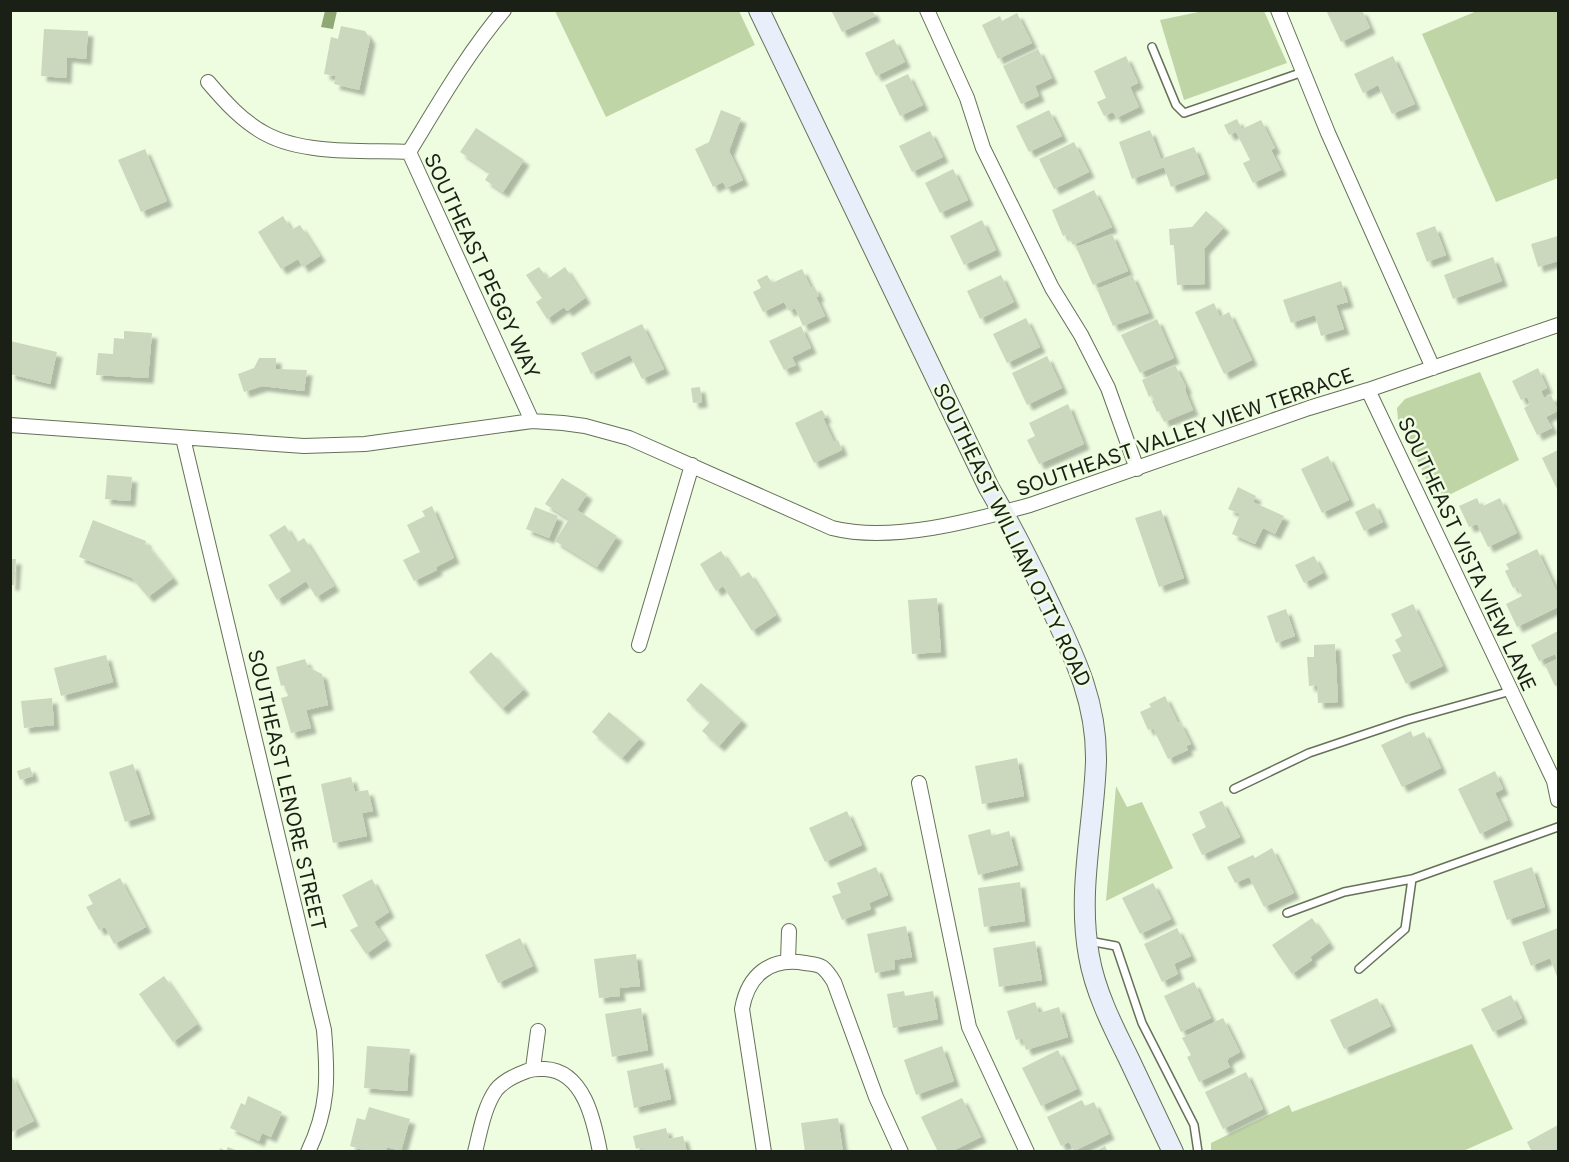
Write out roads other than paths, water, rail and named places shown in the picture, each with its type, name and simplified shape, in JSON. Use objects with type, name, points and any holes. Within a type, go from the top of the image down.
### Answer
[{"type":"street","name":"SOUTHEAST PEGGY WAY","points":[[504,10],[462,67],[408,152],[532,422]]},
{"type":"street","name":"SOUTHEAST WILLIAM OTTY ROAD","points":[[759,10],[989,488],[1017,536],[1082,675],[1091,704],[1096,761],[1085,887],[1086,941],[1100,996],[1173,1152]]},
{"type":"street","points":[[927,10],[967,98],[983,148],[1005,195],[1052,288],[1081,335],[1108,388],[1137,469]]},
{"type":"street","points":[[1278,10],[1328,133],[1433,368]]},
{"type":"street","points":[[208,82],[233,110],[267,135],[294,144],[325,149],[408,152]]},
{"type":"street","name":"SOUTHEAST VALLEY VIEW TERRACE","points":[[10,425],[304,446],[364,444],[532,422],[563,423],[607,431],[629,438],[832,528],[850,533],[894,533],[1003,513],[1558,325]]},
{"type":"street","name":"SOUTHEAST VISTA VIEW LANE","points":[[1368,390],[1554,781],[1558,800]]},
{"type":"street","name":"SOUTHEAST LENORE STREET","points":[[183,438],[324,1030],[327,1068],[325,1103],[319,1126],[308,1152]]},
{"type":"street","points":[[639,645],[692,465]]},
{"type":"street","points":[[919,783],[969,1027],[1027,1152]]},
{"type":"street","points":[[788,961],[789,931]]},
{"type":"street","points":[[764,1152],[742,1009],[744,997],[754,977],[768,967],[788,961],[822,967],[834,982],[876,1097],[901,1152]]},
{"type":"street","points":[[533,1068],[538,1031]]},
{"type":"street","points":[[475,1152],[495,1091],[504,1082],[533,1068],[550,1069],[563,1073],[574,1083],[595,1127],[600,1152]]},
{"type":"lane","points":[[1152,47],[1176,105],[1184,113],[1303,72]]},
{"type":"lane","points":[[1234,789],[1310,753],[1407,720],[1511,691]]},
{"type":"lane","points":[[1287,913],[1344,892],[1412,879],[1558,827]]},
{"type":"lane","points":[[1359,969],[1405,929],[1412,879]]},
{"type":"lane","points":[[1086,941],[1116,946],[1142,1023],[1194,1125],[1198,1152]]}]
